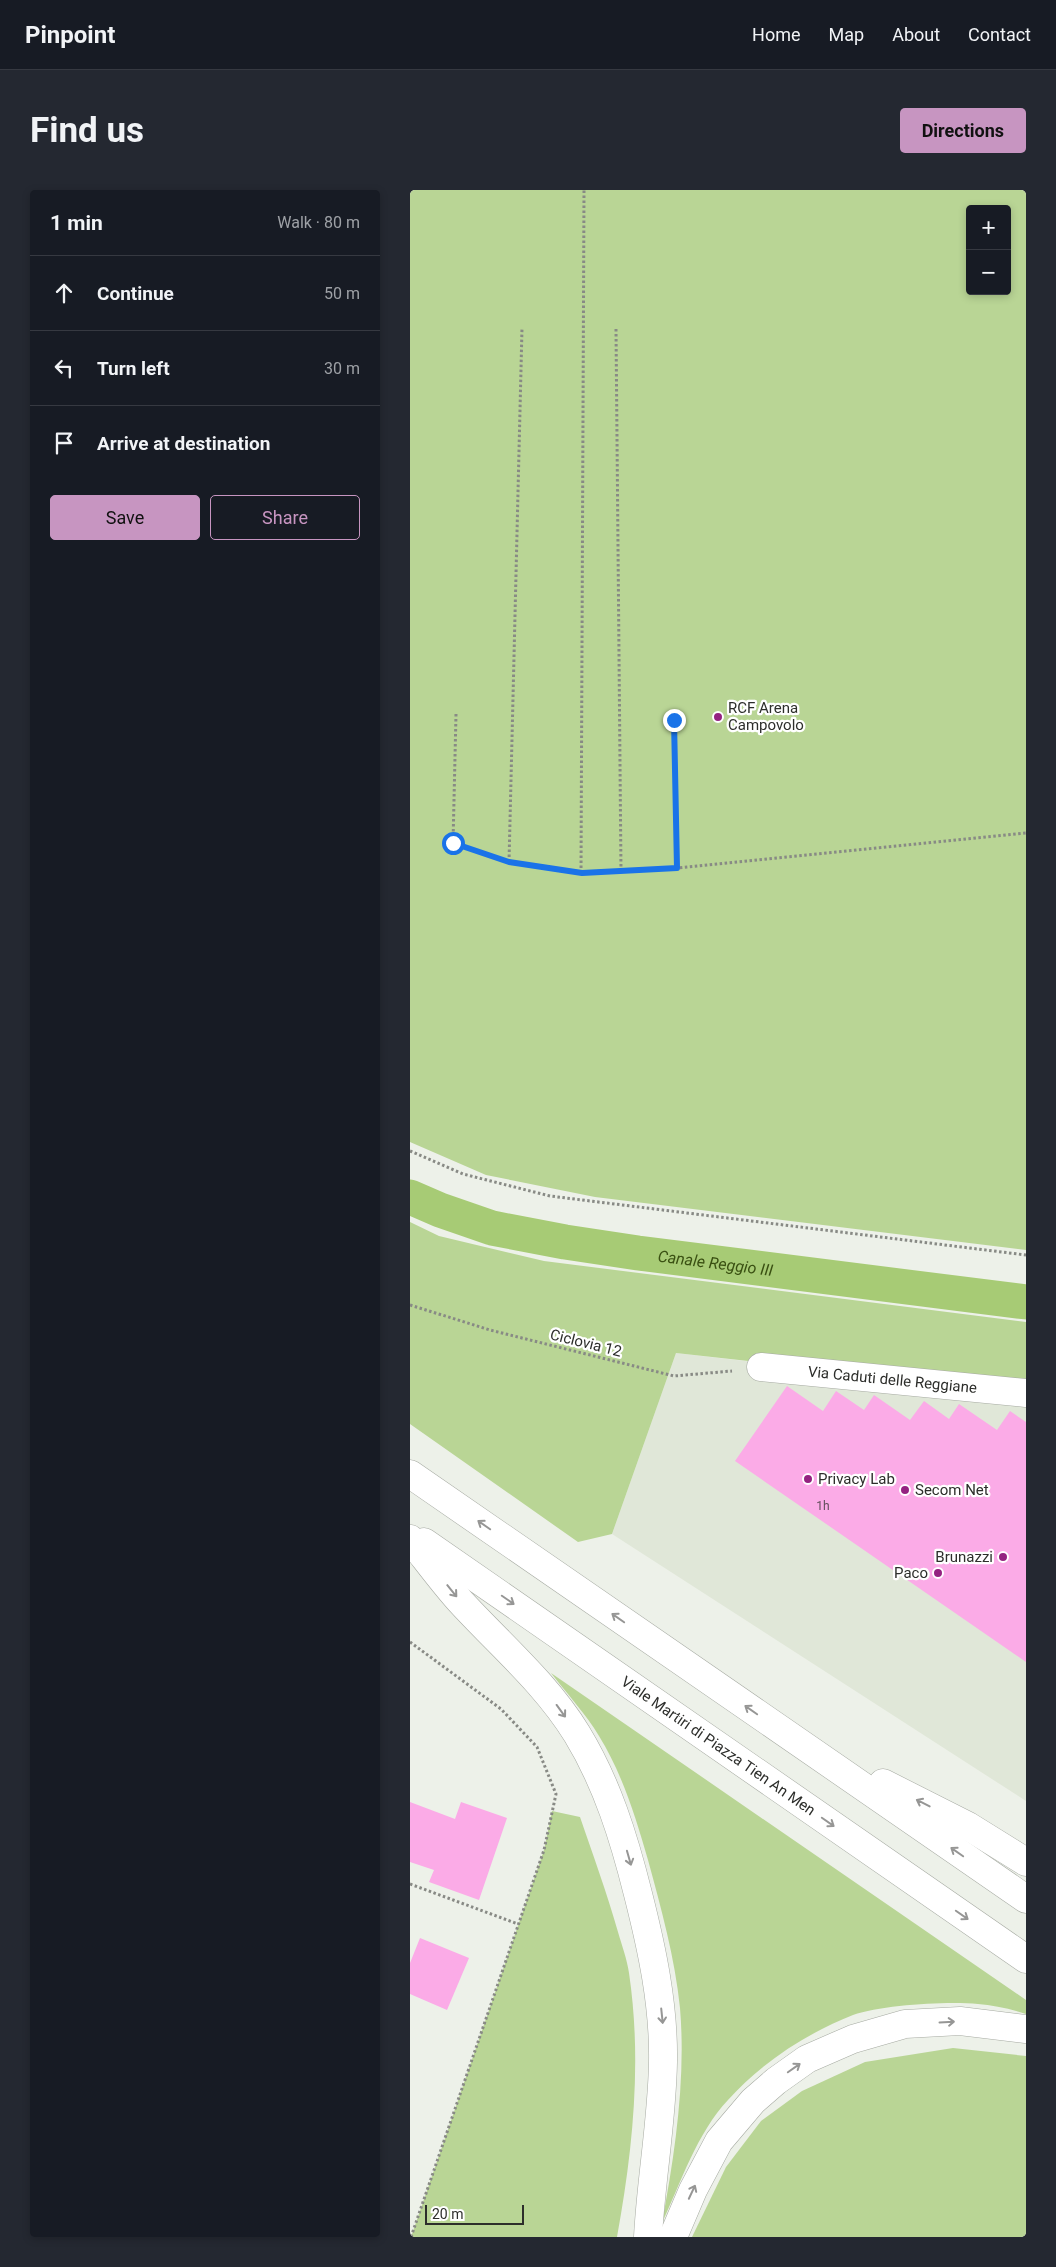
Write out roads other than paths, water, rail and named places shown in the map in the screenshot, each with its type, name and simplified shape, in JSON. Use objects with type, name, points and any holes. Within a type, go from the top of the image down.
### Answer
[{"type":"main road","name":"Via Caduti delle Reggiane","points":[[761,1367],[1026,1393]]},
{"type":"main road","points":[[410,1474],[1026,1899]]},
{"type":"main road","name":"Viale Martiri di Piazza Tien An Men","points":[[410,1533],[1026,1959]]},
{"type":"main road","points":[[410,1539],[459,1600],[544,1689],[577,1734],[607,1791],[628,1856],[645,1919],[659,1987],[663,2025],[659,2130],[648,2237]]},
{"type":"main road","points":[[787,1735],[968,1826],[1026,1862]]},
{"type":"main road","points":[[673,2237],[693,2190],[719,2141],[753,2102],[776,2081],[807,2059],[853,2039],[904,2024],[960,2021],[1026,2029]]},
{"type":"waterway","name":"Canale Reggio III","points":[[410,1197],[440,1210],[492,1228],[565,1242],[1026,1302]]},
{"type":"place","name":"RCF Arena Campovolo","points":[[718,717]]},
{"type":"place","name":"Privacy Lab","points":[[808,1479]]},
{"type":"place","name":"Secom Net","points":[[905,1490]]},
{"type":"place","name":"Brunazzi","points":[[1003,1557]]},
{"type":"place","name":"Paco","points":[[938,1573]]}]
